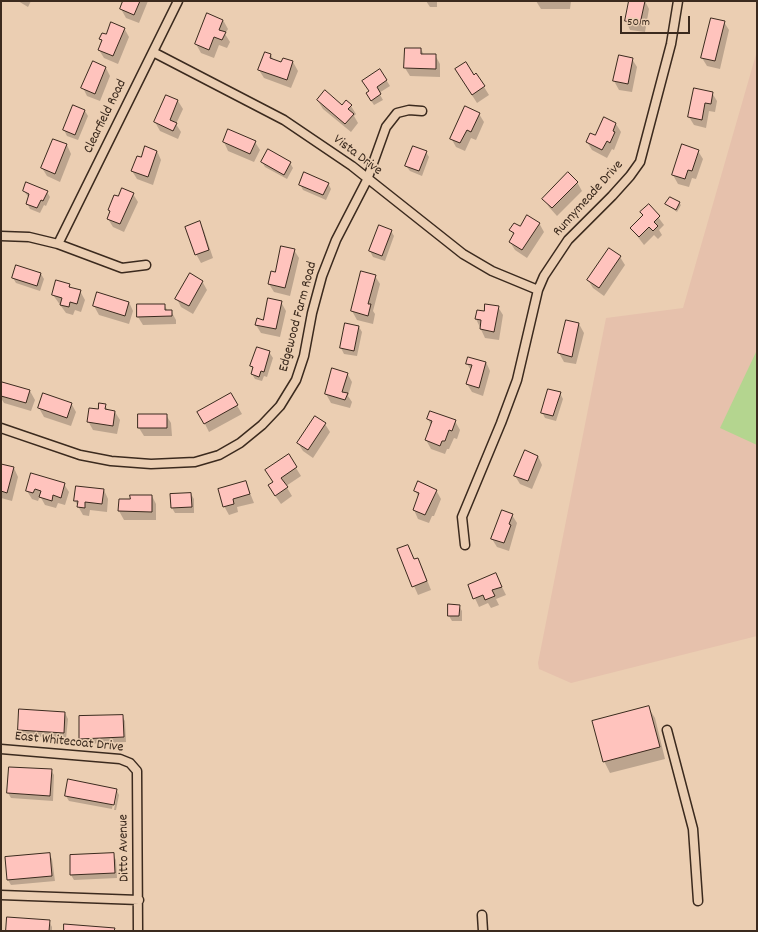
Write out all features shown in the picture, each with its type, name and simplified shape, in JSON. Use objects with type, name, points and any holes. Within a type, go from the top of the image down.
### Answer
[{"type":"street","name":"Clearfield Road","points":[[58,244],[178,1]]},
{"type":"street","name":"Runnymeade Drive","points":[[465,545],[462,517],[517,380],[538,290],[544,276],[568,240],[612,196],[640,162],[672,44],[678,1]]},
{"type":"street","name":"Vista Drive","points":[[153,52],[284,120],[352,166],[367,180],[463,254],[492,272],[538,290]]},
{"type":"street","name":"Edgewood Farm Road","points":[[1,428],[80,455],[111,461],[151,464],[195,462],[219,455],[240,443],[262,425],[280,406],[296,380],[304,356],[312,312],[322,276],[336,240],[367,180],[376,151],[386,127],[397,113],[409,110],[422,111]]},
{"type":"street","points":[[1,236],[29,237],[58,244],[122,268],[146,265]]},
{"type":"street","points":[[667,730],[693,829],[698,901]]},
{"type":"street","name":"East Whitecoat Drive","points":[[1,749],[120,759],[134,766]]},
{"type":"street","name":"Ditto Avenue","points":[[134,766],[137,771],[138,931]]},
{"type":"street","points":[[1,895],[139,900]]},
{"type":"street","points":[[482,915],[483,931]]},
{"type":"shaded area","points":[[757,51],[757,636],[571,683],[539,669],[538,663],[606,318],[683,308]]},
{"type":"green space","points":[[757,350],[757,445],[720,428]]},
{"type":"building","points":[[123,1],[140,1],[134,15],[120,9]]},
{"type":"building","points":[[629,1],[645,1],[640,24],[625,21]]},
{"type":"building","points":[[207,13],[223,20],[219,30],[226,32],[222,40],[214,37],[209,50],[195,44]]},
{"type":"building","points":[[711,18],[725,21],[715,61],[701,58]]},
{"type":"building","points":[[111,22],[125,28],[113,56],[98,50],[102,40],[99,39],[102,33],[106,34]]},
{"type":"building","points":[[405,48],[421,48],[421,54],[436,54],[436,69],[404,68]]},
{"type":"building","points":[[265,52],[271,54],[270,58],[281,62],[283,58],[293,61],[287,80],[258,70]]},
{"type":"building","points":[[619,55],[633,58],[628,84],[613,81]]},
{"type":"building","points":[[93,61],[106,67],[95,94],[81,88]]},
{"type":"building","points":[[466,62],[474,75],[476,73],[485,86],[472,95],[455,69]]},
{"type":"building","points":[[380,69],[387,80],[377,87],[381,94],[371,101],[366,93],[369,91],[362,81]]},
{"type":"building","points":[[694,88],[713,92],[711,104],[705,103],[702,120],[688,117]]},
{"type":"building","points":[[325,90],[342,105],[346,100],[352,105],[348,109],[354,114],[345,124],[317,100]]},
{"type":"building","points":[[166,95],[178,100],[170,120],[177,123],[173,131],[154,122]]},
{"type":"building","points":[[73,105],[85,110],[75,135],[63,130]]},
{"type":"building","points":[[465,106],[480,113],[471,132],[467,130],[460,143],[450,139]]},
{"type":"building","points":[[604,117],[616,123],[613,131],[615,132],[610,143],[607,141],[602,150],[586,142],[590,133],[595,135]]},
{"type":"building","points":[[228,129],[256,141],[250,154],[223,142]]},
{"type":"building","points":[[53,139],[67,144],[55,174],[41,168]]},
{"type":"building","points":[[682,144],[699,150],[692,171],[688,170],[685,179],[672,175]]},
{"type":"building","points":[[145,146],[157,151],[148,177],[131,171],[137,156],[141,157]]},
{"type":"building","points":[[413,146],[427,151],[419,171],[405,166]]},
{"type":"building","points":[[268,149],[291,162],[284,175],[261,162]]},
{"type":"building","points":[[304,172],[329,183],[323,195],[299,185]]},
{"type":"building","points":[[568,172],[578,182],[552,208],[542,199]]},
{"type":"building","points":[[26,182],[48,191],[43,201],[41,200],[37,208],[26,204],[29,194],[23,191]]},
{"type":"building","points":[[122,188],[134,193],[120,224],[107,219],[110,211],[108,210],[114,195],[118,196]]},
{"type":"building","points":[[670,197],[680,202],[676,210],[665,204]]},
{"type":"building","points":[[649,204],[660,216],[654,222],[658,226],[653,231],[649,227],[639,237],[630,228],[643,215],[640,212]]},
{"type":"building","points":[[527,215],[540,223],[522,250],[509,242],[514,233],[509,230],[514,223],[520,226]]},
{"type":"building","points":[[200,221],[209,250],[195,255],[185,227]]},
{"type":"building","points":[[379,225],[392,230],[382,256],[369,251]]},
{"type":"building","points":[[281,246],[295,249],[285,288],[268,284],[271,271],[275,272]]},
{"type":"building","points":[[609,248],[621,256],[599,288],[587,280]]},
{"type":"building","points":[[16,265],[41,273],[37,286],[12,278]]},
{"type":"building","points":[[361,271],[376,275],[368,304],[371,304],[368,316],[351,311]]},
{"type":"building","points":[[190,273],[203,281],[189,306],[175,299]]},
{"type":"building","points":[[56,280],[70,284],[69,287],[81,290],[77,304],[70,302],[69,307],[60,305],[62,298],[52,295]]},
{"type":"building","points":[[97,292],[129,302],[125,316],[93,306]]},
{"type":"building","points":[[268,298],[282,301],[276,329],[255,325],[257,318],[263,320]]},
{"type":"building","points":[[137,304],[165,304],[165,310],[172,310],[172,316],[137,317]]},
{"type":"building","points":[[485,304],[499,306],[494,332],[480,329],[481,320],[475,319],[477,310],[484,311]]},
{"type":"building","points":[[566,320],[579,323],[572,357],[558,353]]},
{"type":"building","points":[[345,323],[359,326],[354,351],[340,348]]},
{"type":"building","points":[[257,347],[270,351],[264,372],[261,371],[259,377],[251,374],[253,367],[250,366]]},
{"type":"building","points":[[468,357],[486,362],[479,388],[466,384],[472,365],[466,364]]},
{"type":"building","points":[[332,368],[348,373],[342,392],[348,393],[345,400],[325,394]]},
{"type":"building","points":[[2,382],[30,390],[26,403],[1,396]]},
{"type":"building","points":[[548,389],[561,392],[553,416],[541,413]]},
{"type":"building","points":[[43,393],[72,403],[67,418],[38,408]]},
{"type":"building","points":[[231,393],[238,405],[204,424],[197,412]]},
{"type":"building","points":[[99,403],[106,404],[105,409],[115,411],[113,426],[87,422],[89,408],[98,409]]},
{"type":"building","points":[[430,411],[456,420],[452,431],[449,430],[445,441],[442,441],[440,446],[425,440],[432,421],[427,419]]},
{"type":"building","points":[[138,414],[167,414],[167,428],[138,428]]},
{"type":"building","points":[[315,416],[326,423],[308,450],[297,443]]},
{"type":"building","points":[[525,450],[538,456],[528,481],[514,476]]},
{"type":"building","points":[[289,454],[297,467],[281,478],[288,487],[275,496],[268,485],[273,482],[265,470]]},
{"type":"building","points":[[1,464],[14,467],[7,493],[1,491]]},
{"type":"building","points":[[31,473],[65,483],[61,498],[53,495],[52,501],[39,497],[41,491],[35,489],[33,493],[26,491]]},
{"type":"building","points":[[246,481],[250,494],[233,499],[234,504],[223,507],[218,489]]},
{"type":"building","points":[[418,481],[437,490],[425,515],[413,510],[419,493],[414,491]]},
{"type":"building","points":[[76,486],[104,489],[102,504],[85,502],[85,508],[77,507],[78,501],[74,501]]},
{"type":"building","points":[[191,493],[192,507],[171,508],[170,494]]},
{"type":"building","points":[[130,495],[152,495],[152,512],[118,511],[119,499],[130,499]]},
{"type":"building","points":[[502,510],[513,514],[509,524],[511,525],[504,543],[491,539]]},
{"type":"building","points":[[408,545],[414,559],[418,558],[427,581],[412,587],[397,549]]},
{"type":"building","points":[[496,573],[502,587],[492,590],[495,596],[485,600],[483,595],[473,599],[468,585]]},
{"type":"building","points":[[448,604],[460,605],[459,616],[448,616]]},
{"type":"building","points":[[649,706],[660,747],[603,762],[592,721]]},
{"type":"building","points":[[19,709],[65,712],[64,733],[18,730]]},
{"type":"building","points":[[123,715],[124,737],[79,739],[79,716]]},
{"type":"building","points":[[9,767],[52,769],[50,796],[7,793]]},
{"type":"building","points":[[68,779],[117,789],[114,805],[65,796]]},
{"type":"building","points":[[50,853],[52,876],[7,880],[5,857]]},
{"type":"building","points":[[114,853],[115,873],[70,875],[70,855]]},
{"type":"building","points":[[7,917],[50,920],[49,931],[6,931]]},
{"type":"building","points":[[64,924],[115,928],[114,931],[64,931]]}]
